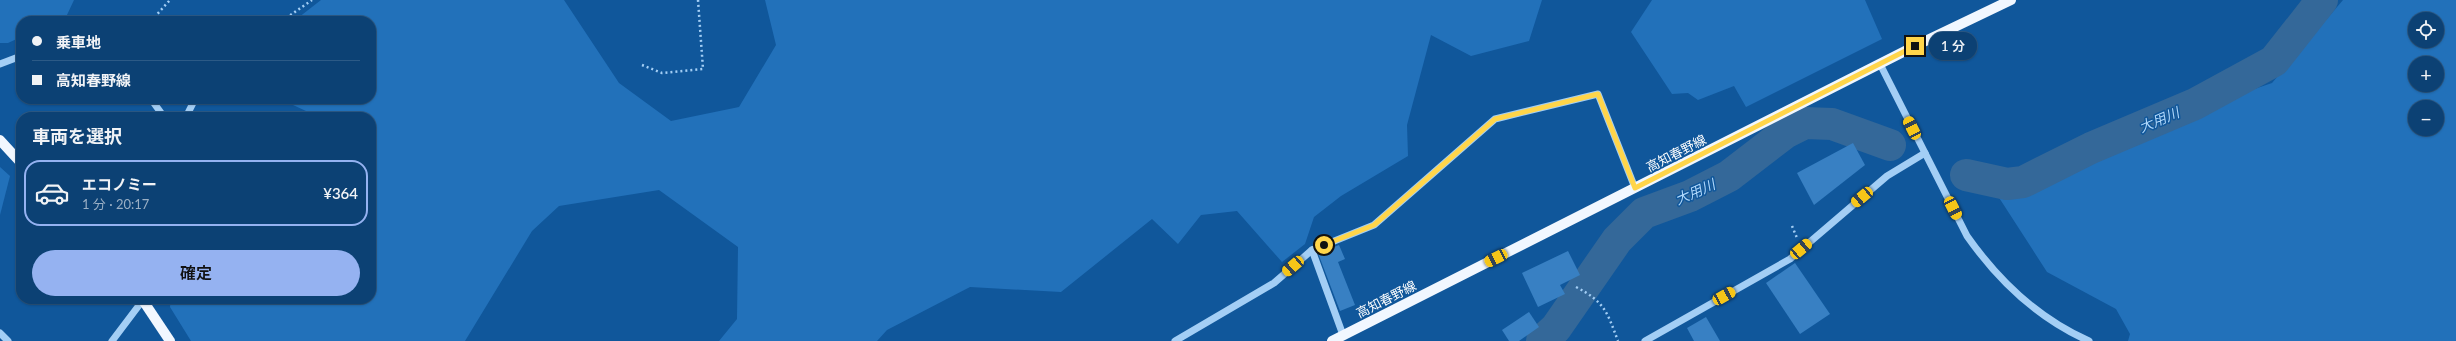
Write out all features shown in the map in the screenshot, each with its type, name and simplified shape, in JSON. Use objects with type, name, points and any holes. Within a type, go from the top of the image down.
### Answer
[{"type":"main road","name":"高知春野線","points":[[1332,341],[1880,64],[2011,0]]},
{"type":"main road","points":[[0,140],[16,158]]},
{"type":"main road","points":[[146,304],[170,341]]},
{"type":"street","points":[[0,64],[16,58]]},
{"type":"street","points":[[1880,64],[1967,236],[1992,269],[2036,309],[2072,334],[2089,341]]},
{"type":"street","points":[[1175,341],[1274,283],[1312,250],[1374,225],[1495,119],[1598,94],[1635,188]]},
{"type":"street","points":[[1645,341],[1790,259],[1887,176],[1925,153]]},
{"type":"street","points":[[1312,250],[1343,335]]},
{"type":"street","points":[[112,341],[140,304]]},
{"type":"street","points":[[0,333],[8,341]]},
{"type":"path","points":[[156,16],[170,0]]},
{"type":"path","points":[[289,16],[312,0]]},
{"type":"path","points":[[642,65],[662,73],[703,69],[698,0]]},
{"type":"path","points":[[1576,287],[1591,295],[1607,310],[1618,341]]},
{"type":"shaded area","points":[[0,0],[74,0],[66,16],[16,16],[16,39],[8,43],[0,43]]},
{"type":"shaded area","points":[[321,0],[564,0],[619,83],[671,121],[739,107],[776,45],[765,0],[1542,0],[1529,41],[1471,56],[1431,35],[1407,125],[1408,156],[1341,196],[1314,217],[1305,244],[1282,262],[1237,211],[1201,215],[1178,244],[1152,219],[1061,292],[970,287],[887,330],[877,341],[719,341],[737,319],[738,247],[659,190],[559,206],[532,231],[465,341],[191,341],[170,307],[170,304],[376,304],[376,112],[308,112],[291,104],[376,104],[376,16],[300,16]]},
{"type":"shaded area","points":[[1652,0],[1865,0],[1882,39],[1746,107],[1734,86],[1698,100],[1688,93],[1672,94],[1631,32]]},
{"type":"shaded area","points":[[2343,0],[2456,0],[2456,341],[2128,341],[2130,334],[2116,309],[2047,272],[1996,193],[2068,172],[2175,116],[2272,83]]},
{"type":"shaded area","points":[[0,167],[10,176],[0,215]]},
{"type":"building","points":[[1853,143],[1865,165],[1814,205],[1797,173]]},
{"type":"building","points":[[1339,245],[1345,259],[1338,262],[1355,305],[1340,311],[1318,253]]},
{"type":"building","points":[[1568,251],[1580,275],[1560,285],[1565,294],[1538,307],[1522,273]]},
{"type":"building","points":[[1795,263],[1830,314],[1800,334],[1766,283]]},
{"type":"building","points":[[1529,312],[1539,327],[1519,341],[1509,341],[1502,330]]},
{"type":"building","points":[[1706,317],[1720,341],[1694,341],[1687,328]]},
{"type":"waterway","name":"大用川","points":[[1966,175],[2007,184],[2023,182],[2091,148],[2195,104],[2274,61],[2322,0]]},
{"type":"waterway","name":"大用川","points":[[1542,341],[1556,328],[1617,240],[1644,213],[1690,196],[1729,176],[1785,133],[1805,123],[1832,124],[1890,145]]},
{"type":"route","points":[[1324,245],[1374,225],[1495,119],[1598,94],[1635,188],[1915,46]]}]
